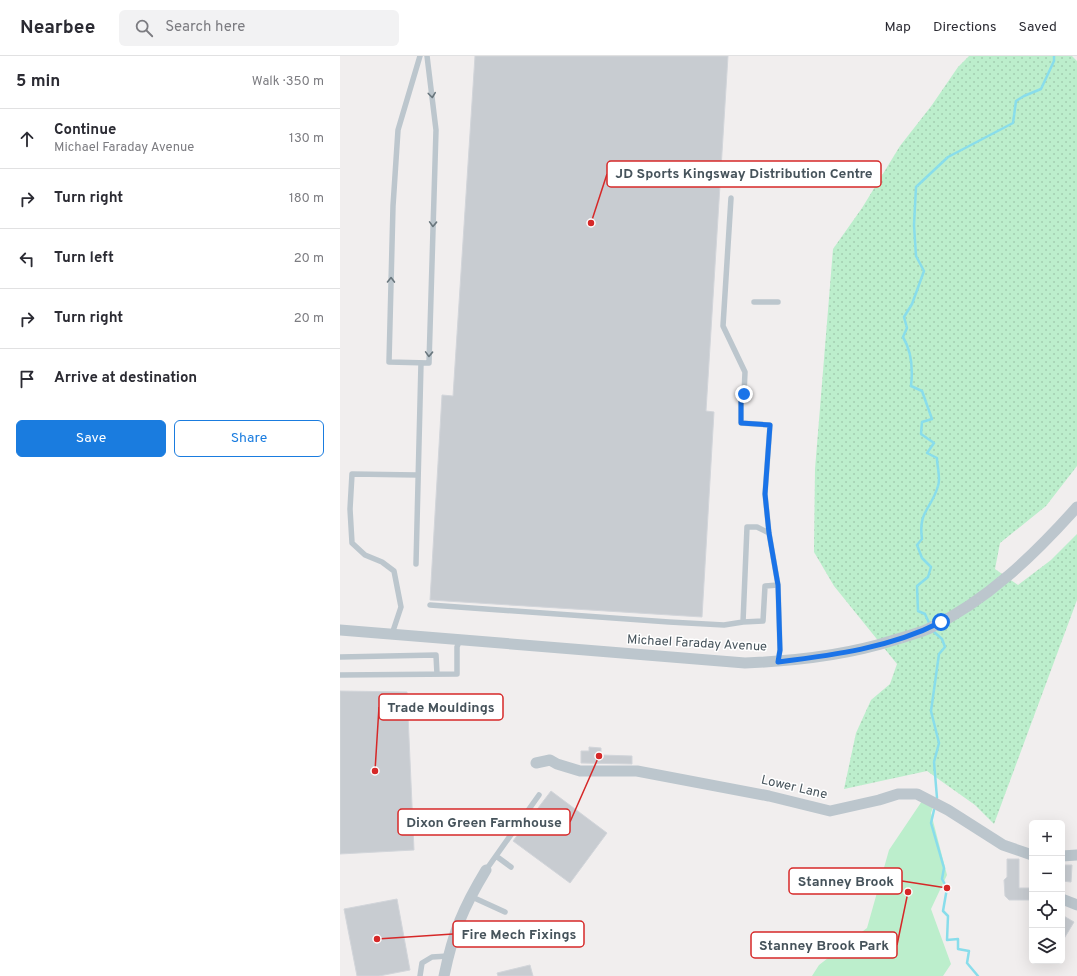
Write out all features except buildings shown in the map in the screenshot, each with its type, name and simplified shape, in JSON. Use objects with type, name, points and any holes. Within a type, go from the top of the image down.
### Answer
[{"type":"street","name":"Michael Faraday Avenue","points":[[340,630],[745,663],[778,662],[827,656],[861,650],[932,627],[979,597],[1022,564],[1044,543],[1077,507]]},
{"type":"street","name":"Lower Lane","points":[[536,763],[550,760],[557,764],[580,771],[637,771],[762,795],[830,811],[879,800],[898,794],[917,794],[948,810],[1003,845],[1029,854]]},
{"type":"street","points":[[1065,856],[1077,855]]},
{"type":"street","points":[[444,976],[456,926],[470,896],[486,870]]},
{"type":"street","points":[[1065,900],[1077,905]]},
{"type":"lane","points":[[420,56],[398,130],[392,206],[389,362],[429,363],[436,130],[427,56]]},
{"type":"lane","points":[[731,198],[723,326],[745,372],[744,394],[741,402],[741,423],[770,425],[765,494],[769,533],[778,585],[780,650],[778,662]]},
{"type":"lane","points":[[754,302],[778,302]]},
{"type":"lane","points":[[416,564],[417,474],[421,363]]},
{"type":"lane","points":[[392,634],[401,607],[394,571],[382,562],[365,555],[352,543],[350,509],[352,474],[417,474]]},
{"type":"lane","points":[[743,622],[747,527],[756,527],[769,533]]},
{"type":"lane","points":[[430,605],[724,625],[763,621],[765,586],[778,585]]},
{"type":"lane","points":[[340,675],[457,674],[457,647],[460,639]]},
{"type":"lane","points":[[340,657],[436,656],[437,674]]},
{"type":"lane","points":[[486,870],[539,795]]},
{"type":"lane","points":[[496,856],[511,867]]},
{"type":"lane","points":[[470,896],[505,912]]},
{"type":"lane","points":[[420,976],[422,964],[432,957],[448,956]]},
{"type":"green space","points":[[969,56],[1072,56],[1077,61],[1077,466],[1046,506],[1000,543],[995,569],[1018,585],[1051,560],[1077,534],[1077,600],[994,824],[975,805],[927,771],[844,789],[856,733],[871,700],[890,684],[897,664],[834,586],[814,552],[815,469],[833,249],[862,208],[900,146],[932,105],[958,67]]},
{"type":"green space","points":[[922,801],[934,804],[931,813],[947,875],[931,909],[951,964],[943,976],[812,976],[819,965],[867,928],[889,850]]},
{"type":"waterway","points":[[930,625],[925,614],[918,611],[917,586],[928,577],[931,567],[922,558],[917,545],[922,539],[921,530],[923,516],[935,494],[939,483],[939,476],[937,458],[927,453],[934,443],[921,434],[922,422],[932,419],[922,391],[911,386],[911,361],[903,337],[907,328],[904,317],[912,304],[924,271],[916,256],[914,225],[916,187],[948,157],[1013,123],[1016,101],[1041,89],[1054,61],[1054,56]]},
{"type":"waterway","points":[[933,631],[942,639],[945,647],[939,654],[931,711],[939,743],[934,762],[937,798]]},
{"type":"waterway","points":[[934,810],[931,823],[944,868],[942,879],[947,888],[943,911],[948,916],[947,940],[958,939],[958,949],[969,951],[967,963],[978,976]]},
{"type":"place","name":"JD Sports Kingsway Distribution Centre","points":[[591,223]]},
{"type":"place","name":"Dixon Green Farmhouse","points":[[599,756]]},
{"type":"place","name":"Trade Mouldings","points":[[375,771]]},
{"type":"place","name":"Stanney Brook","points":[[947,888]]},
{"type":"place","name":"Stanney Brook Park","points":[[908,892]]},
{"type":"place","name":"Fire Mech Fixings","points":[[377,939]]},
{"type":"route","points":[[744,394],[741,402],[741,423],[770,425],[770,445],[765,494],[769,533],[778,585],[780,650],[778,662],[827,656],[868,648],[927,630],[941,622]]}]
